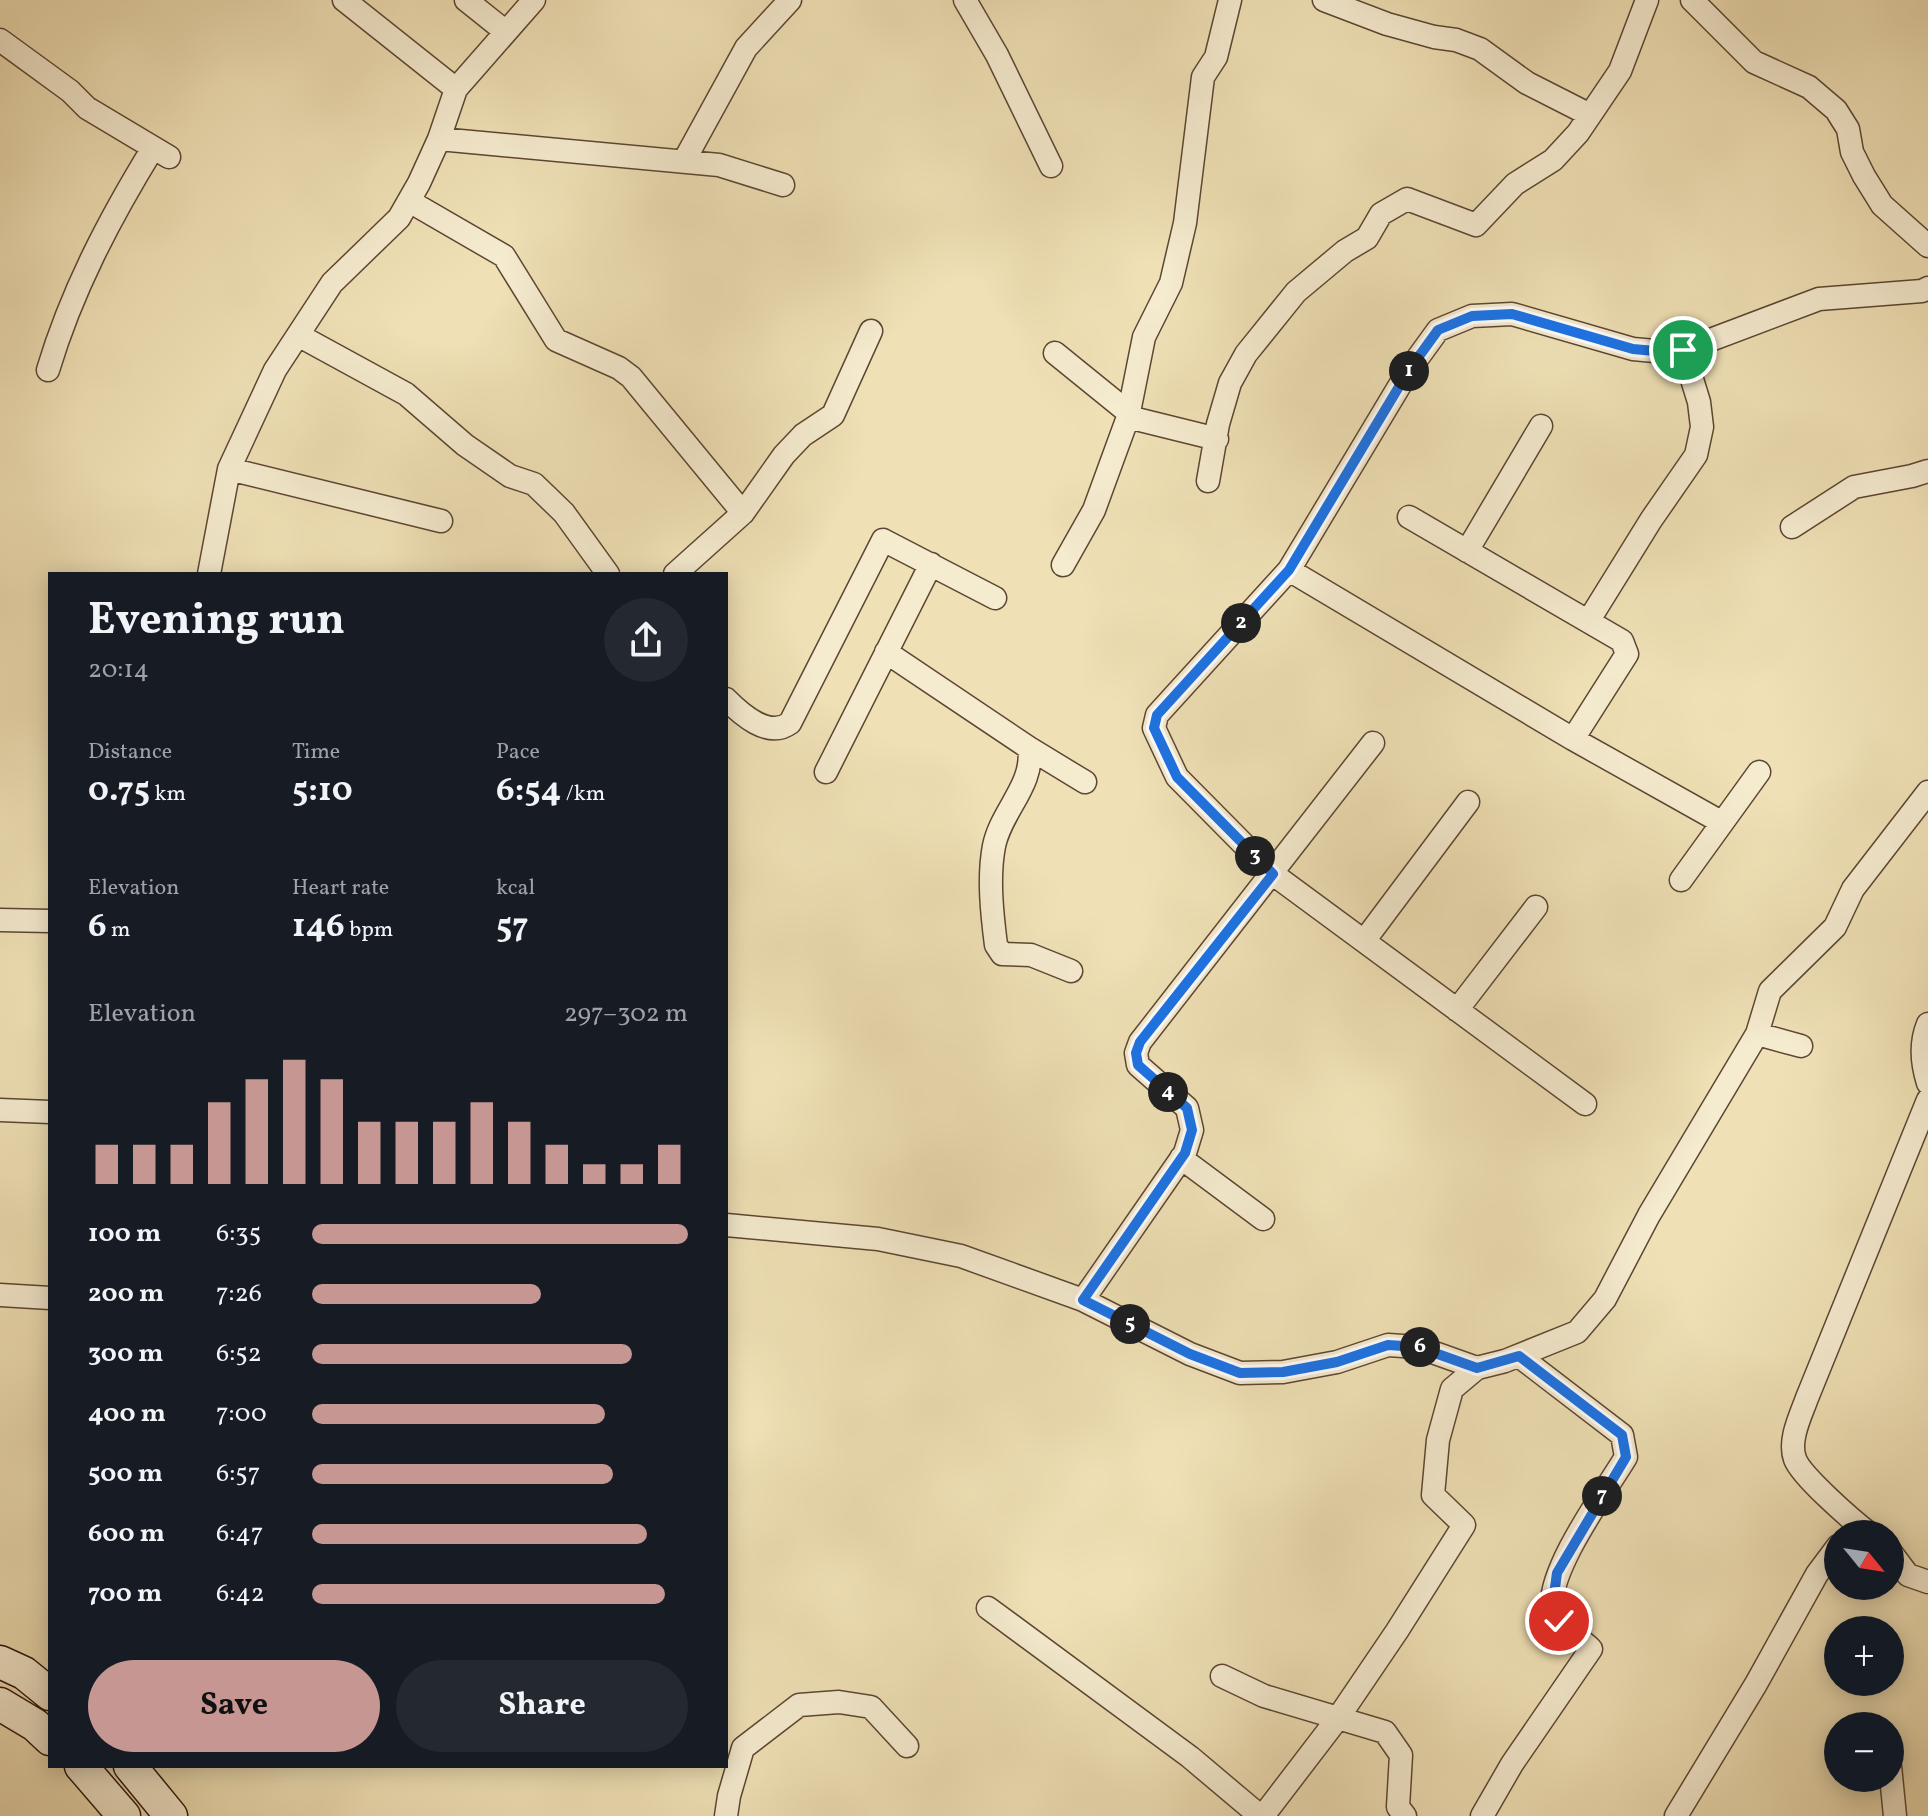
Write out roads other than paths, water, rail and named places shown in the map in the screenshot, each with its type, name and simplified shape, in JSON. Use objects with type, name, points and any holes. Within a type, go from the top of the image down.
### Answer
[{"type":"street","points":[[344,0],[456,89]]},
{"type":"street","points":[[466,0],[506,32]]},
{"type":"street","points":[[209,572],[229,469],[275,370],[332,283],[399,218],[439,139],[456,89],[534,0]]},
{"type":"street","points":[[684,161],[746,48],[790,0]]},
{"type":"street","points":[[965,0],[997,55],[1051,166]]},
{"type":"street","points":[[1063,565],[1094,510],[1128,415],[1144,337],[1171,283],[1185,223],[1203,77],[1216,57],[1230,0]]},
{"type":"street","points":[[1324,0],[1387,24],[1456,40],[1480,49],[1527,83],[1590,115]]},
{"type":"street","points":[[1208,481],[1218,424],[1230,383],[1246,354],[1296,292],[1345,251],[1367,238],[1381,214],[1407,199],[1476,225],[1515,184],[1553,160],[1578,133],[1620,71],[1647,0]]},
{"type":"street","points":[[1692,0],[1754,62],[1809,87],[1836,110],[1848,129],[1852,152],[1882,205],[1928,246]]},
{"type":"street","points":[[0,40],[70,91],[87,108],[161,152],[121,201],[91,258],[48,370]]},
{"type":"street","points":[[439,139],[719,165],[783,185]]},
{"type":"street","points":[[409,201],[504,256],[556,340],[619,368],[631,377],[743,513]]},
{"type":"street","points":[[1585,1104],[1273,874],[1177,777],[1154,728],[1157,715],[1289,570],[1409,370],[1438,330],[1472,316],[1512,314],[1633,349],[1676,353],[1819,299],[1926,292]]},
{"type":"street","points":[[677,572],[743,513],[784,455],[803,435],[833,415],[871,331]]},
{"type":"street","points":[[298,335],[406,394],[465,445],[510,476],[534,484],[564,513],[607,572]]},
{"type":"street","points":[[1589,620],[1696,455],[1702,427],[1699,402],[1683,350]]},
{"type":"street","points":[[1055,353],[1128,415],[1217,439]]},
{"type":"street","points":[[1467,551],[1541,426]]},
{"type":"street","points":[[229,469],[441,521]]},
{"type":"street","points":[[1792,527],[1854,487],[1928,471]]},
{"type":"street","points":[[1409,517],[1622,641],[1627,654],[1573,739]]},
{"type":"street","points":[[728,701],[748,721],[784,727],[790,723],[883,540],[995,598]]},
{"type":"street","points":[[826,772],[931,564]]},
{"type":"street","points":[[1289,570],[1573,739],[1721,822]]},
{"type":"street","points":[[886,652],[1085,782]]},
{"type":"street","points":[[1083,1300],[1181,1158],[1192,1130],[1187,1108],[1138,1065],[1136,1053],[1140,1042],[1373,743]]},
{"type":"street","points":[[1029,748],[1031,761],[1027,777],[1000,825],[994,844],[992,865],[996,945],[1002,954],[1031,955],[1071,971]]},
{"type":"street","points":[[1681,880],[1759,772]]},
{"type":"street","points":[[988,1608],[1178,1748],[1262,1816],[1338,1718],[1464,1525],[1433,1495],[1438,1440],[1452,1389],[1477,1368],[1519,1356],[1577,1332],[1605,1299],[1649,1215],[1757,1034],[1770,991],[1835,927],[1853,889],[1926,799]]},
{"type":"street","points":[[1364,941],[1468,802]]},
{"type":"street","points":[[1457,1010],[1536,907]]},
{"type":"street","points":[[0,920],[48,921]]},
{"type":"street","points":[[1928,1024],[1923,1048],[1928,1083]]},
{"type":"street","points":[[1757,1034],[1801,1046]]},
{"type":"street","points":[[1848,1520],[1795,1459],[1793,1446],[1807,1398],[1928,1100]]},
{"type":"street","points":[[0,1110],[48,1112]]},
{"type":"street","points":[[1181,1158],[1263,1219]]},
{"type":"street","points":[[728,1225],[878,1239],[961,1256],[1083,1300],[1190,1354],[1240,1373],[1283,1372],[1323,1365],[1388,1345],[1418,1347],[1477,1368]]},
{"type":"street","points":[[0,1295],[48,1298]]},
{"type":"street","points":[[1482,1816],[1512,1764],[1591,1649],[1559,1621],[1552,1610],[1557,1573],[1626,1457],[1622,1435],[1519,1356]]},
{"type":"street","points":[[1676,1816],[1824,1567]]},
{"type":"street","points":[[1904,1570],[1908,1575],[1928,1582]]},
{"type":"street","points":[[0,1644],[12,1667],[48,1693]]},
{"type":"street","points":[[1222,1676],[1264,1696],[1385,1732],[1401,1755],[1398,1807],[1405,1816]]},
{"type":"street","points":[[726,1816],[743,1748],[799,1705],[839,1702],[871,1707],[907,1746]]},
{"type":"street","points":[[0,1704],[35,1725],[48,1737]]},
{"type":"street","points":[[83,1768],[124,1816]]},
{"type":"street","points":[[132,1768],[171,1816]]},
{"type":"street","points":[[1893,1792],[1895,1816]]}]
